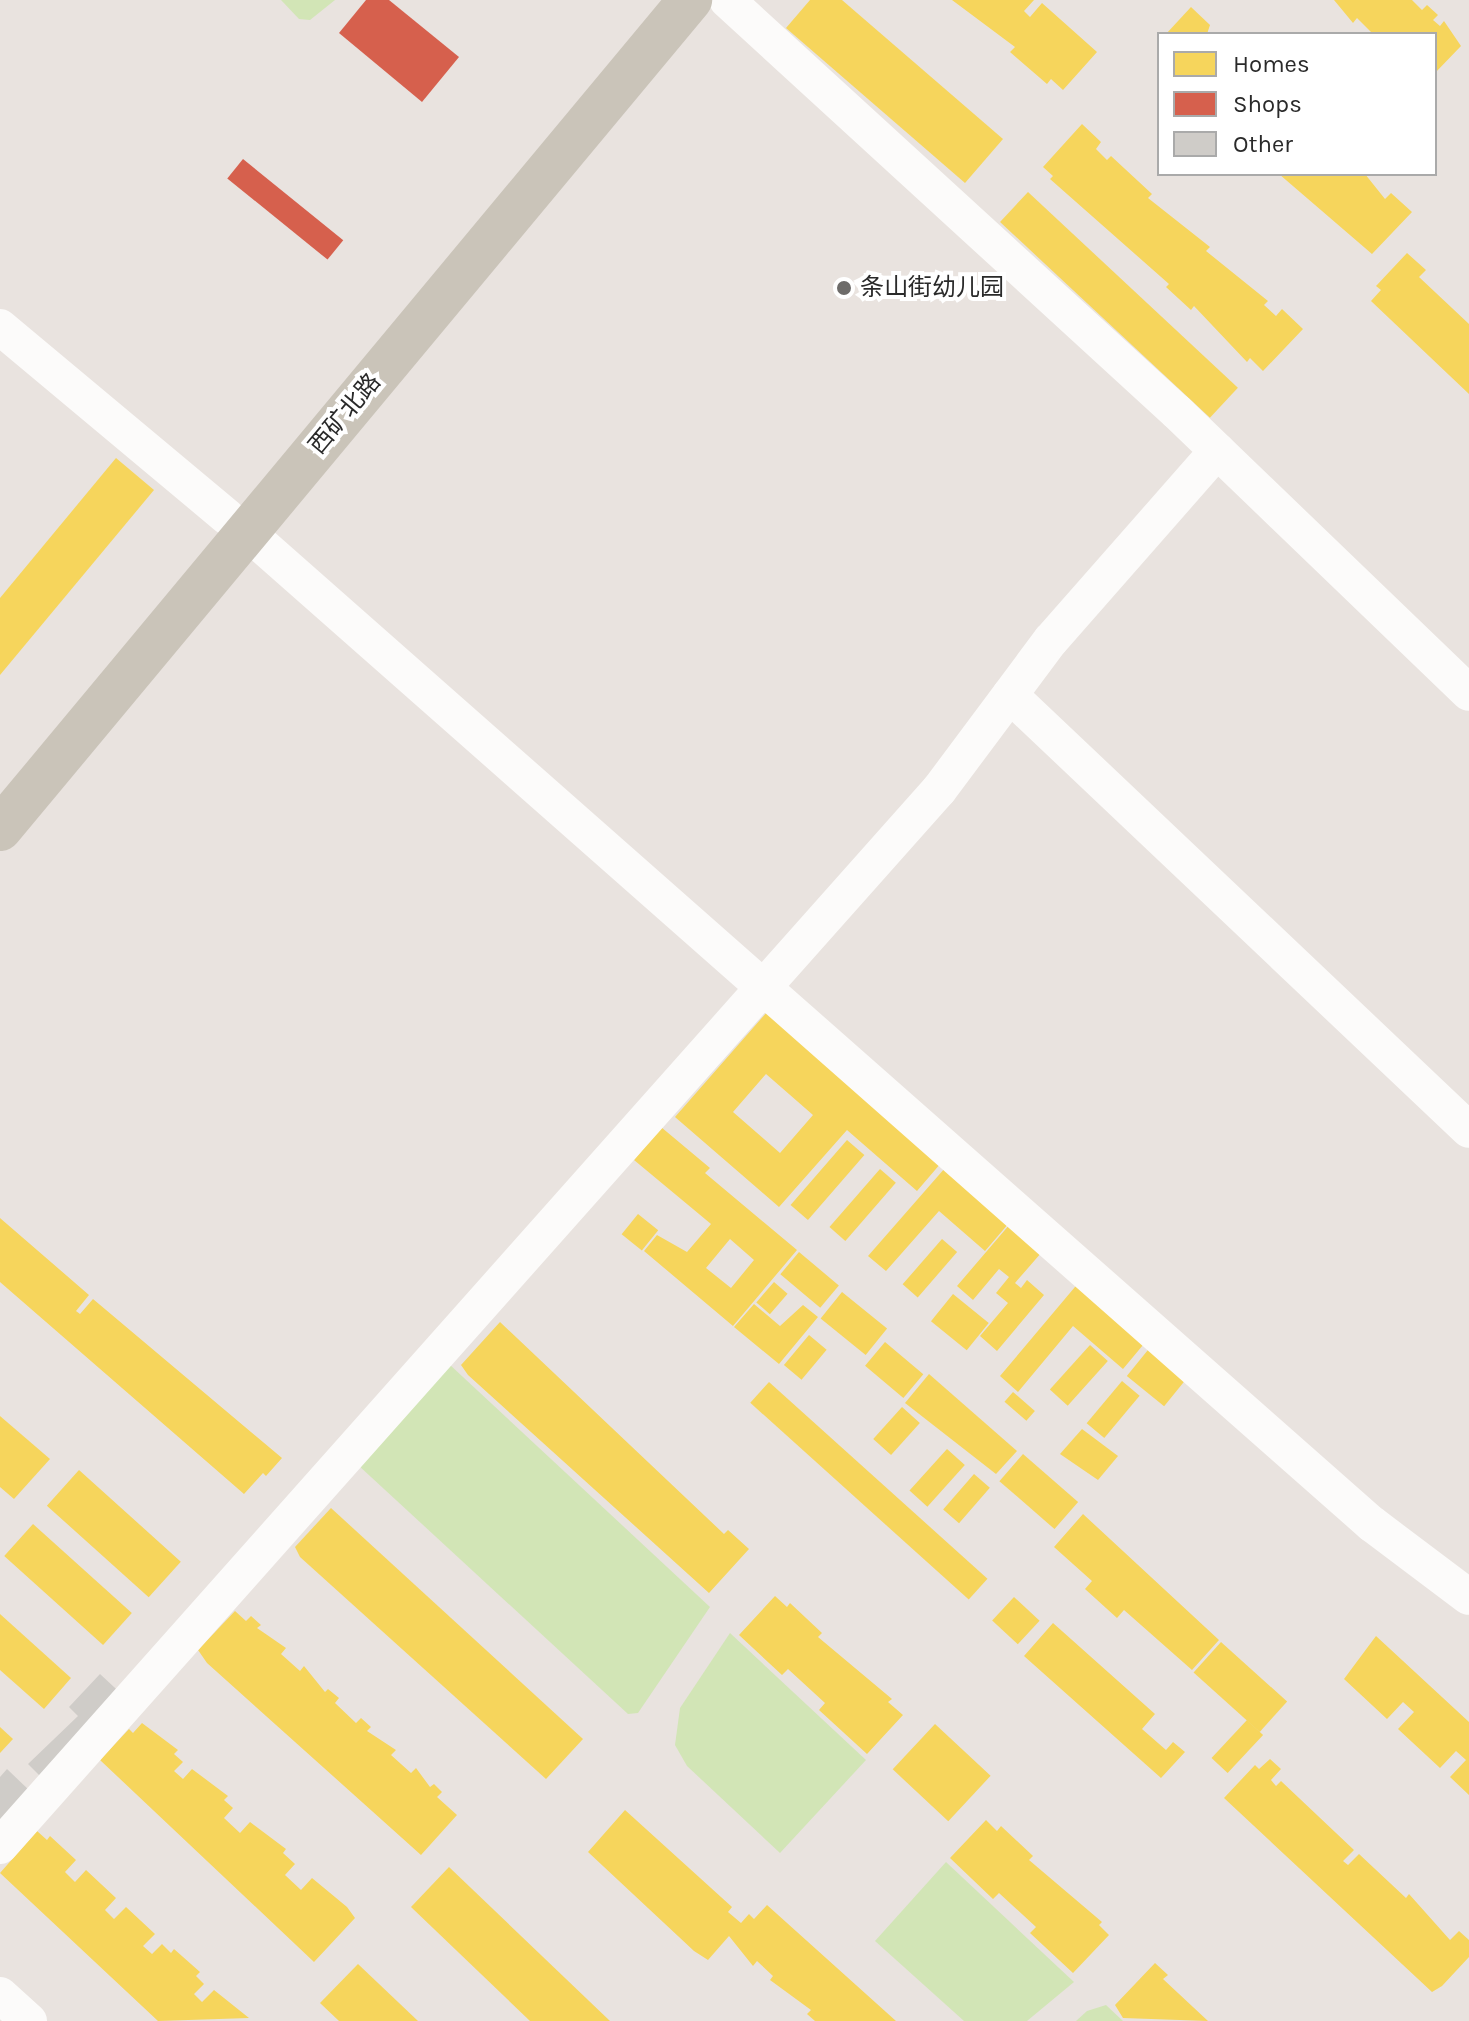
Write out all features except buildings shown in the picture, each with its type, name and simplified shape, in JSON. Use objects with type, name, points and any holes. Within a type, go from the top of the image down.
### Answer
[{"type":"main road","name":"西矿北路","points":[[0,829],[237,524],[658,0]]},
{"type":"main road","name":"西矿北路","points":[[0,790],[237,524],[690,0]]},
{"type":"street","points":[[727,0],[1217,451],[1469,693]]},
{"type":"street","points":[[0,327],[237,524],[1372,1524],[1469,1597]]},
{"type":"street","points":[[0,1846],[939,790],[1051,640],[1217,451]]},
{"type":"street","points":[[1010,695],[1469,1130]]},
{"type":"street","points":[[0,1995],[29,2021]]},
{"type":"green space","points":[[281,0],[335,0],[310,20],[299,19]]},
{"type":"green space","points":[[449,1364],[710,1607],[638,1713],[628,1714],[358,1465]]},
{"type":"green space","points":[[730,1633],[866,1760],[780,1853],[687,1766],[675,1745],[680,1708]]},
{"type":"green space","points":[[946,1862],[1074,1982],[1027,2021],[964,2021],[875,1941]]},
{"type":"green space","points":[[1106,2005],[1123,2021],[1076,2021],[1087,2011]]},
{"type":"place","name":"条山街幼儿园","points":[[844,288]]}]
